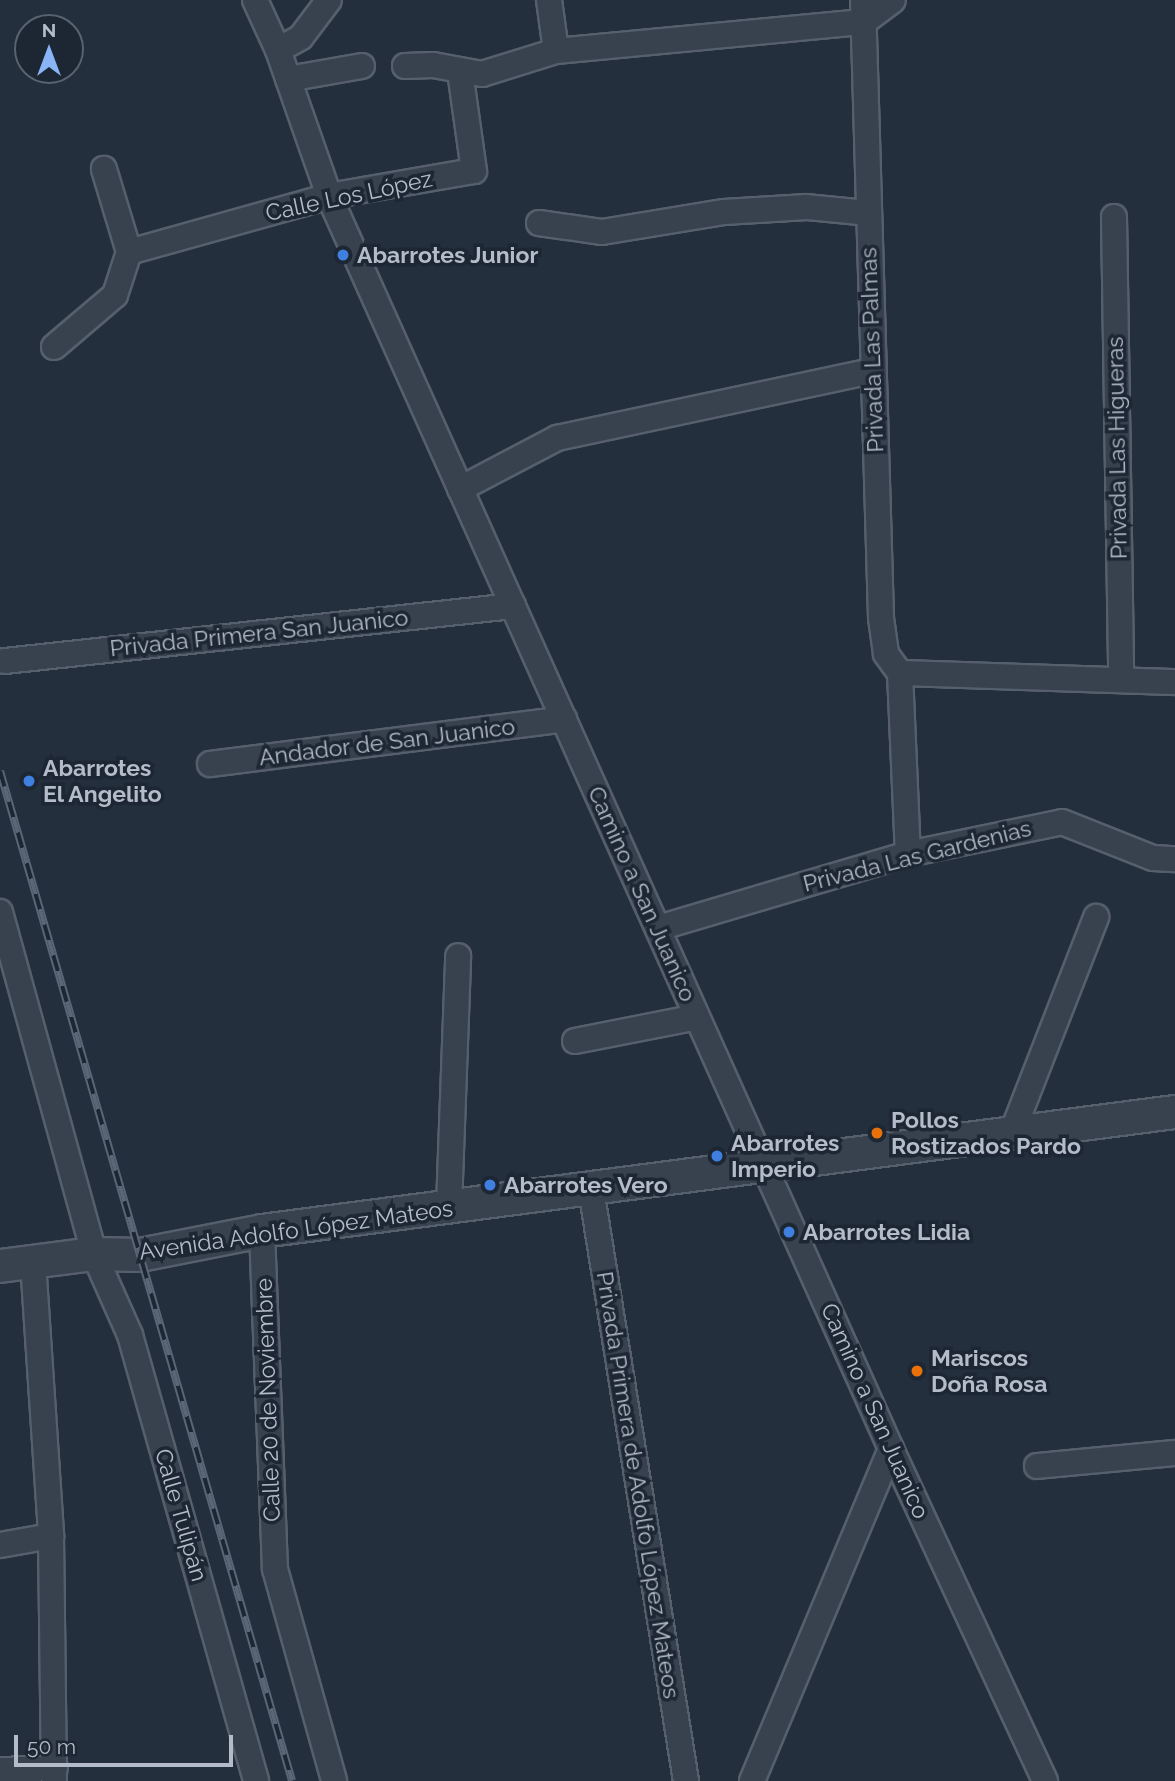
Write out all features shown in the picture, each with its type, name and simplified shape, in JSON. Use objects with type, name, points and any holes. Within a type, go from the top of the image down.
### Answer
[{"type":"street","name":"Camino a San Juanico","points":[[255,0],[278,50],[329,196],[891,1449],[1045,1781]]},
{"type":"street","points":[[278,50],[301,37],[329,0]]},
{"type":"street","points":[[549,0],[556,51]]},
{"type":"street","points":[[405,66],[433,65],[482,74],[556,51],[863,11],[893,0]]},
{"type":"street","name":"Privada Las Palmas","points":[[863,11],[881,618],[887,654],[900,673]]},
{"type":"street","points":[[288,79],[362,66]]},
{"type":"street","name":"Calle Los López","points":[[129,252],[329,196],[474,171],[460,71]]},
{"type":"street","points":[[54,347],[115,295],[129,252],[104,169]]},
{"type":"street","points":[[539,223],[602,232],[724,212],[807,207],[868,213]]},
{"type":"street","name":"Privada Las Higueras","points":[[1114,218],[1121,678]]},
{"type":"street","points":[[460,489],[557,438],[873,372]]},
{"type":"street","name":"Privada Primera San Juanico","points":[[5,661],[513,606]]},
{"type":"street","points":[[908,854],[900,673],[1121,678],[1175,682]]},
{"type":"street","name":"Andador de San Juanico","points":[[210,764],[564,719]]},
{"type":"street","name":"Privada Las Gardenias","points":[[658,928],[908,854],[1062,822],[1153,858],[1175,859]]},
{"type":"street","name":"Calle Tulipán","points":[[0,912],[94,1254],[130,1335],[257,1781]]},
{"type":"street","points":[[1012,1133],[1096,917]]},
{"type":"street","points":[[449,1207],[458,956]]},
{"type":"street","points":[[575,1041],[697,1017]]},
{"type":"street","name":"Avenida Adolfo López Mateos","points":[[0,1266],[94,1254],[140,1255],[262,1231],[1175,1112]]},
{"type":"street","name":"Privada Primera de Adolfo López Mateos","points":[[591,1188],[686,1781]]},
{"type":"street","name":"Calle 20 de Noviembre","points":[[262,1231],[275,1569],[334,1781]]},
{"type":"street","points":[[0,1770],[55,1775],[51,1535],[33,1262]]},
{"type":"street","points":[[752,1781],[891,1449]]},
{"type":"street","points":[[1037,1466],[1175,1453]]},
{"type":"street","points":[[0,1545],[51,1535]]},
{"type":"railway","points":[[0,771],[292,1781]]},
{"type":"place","name":"Abarrotes Junior","points":[[343,255]]},
{"type":"place","name":"Abarrotes El Angelito","points":[[29,781]]},
{"type":"place","name":"Pollos Rostizados Pardo","points":[[877,1133]]},
{"type":"place","name":"Abarrotes Imperio","points":[[717,1156]]},
{"type":"place","name":"Abarrotes Vero","points":[[490,1185]]},
{"type":"place","name":"Abarrotes Lidia","points":[[789,1232]]},
{"type":"place","name":"Mariscos Doña Rosa","points":[[917,1371]]}]
